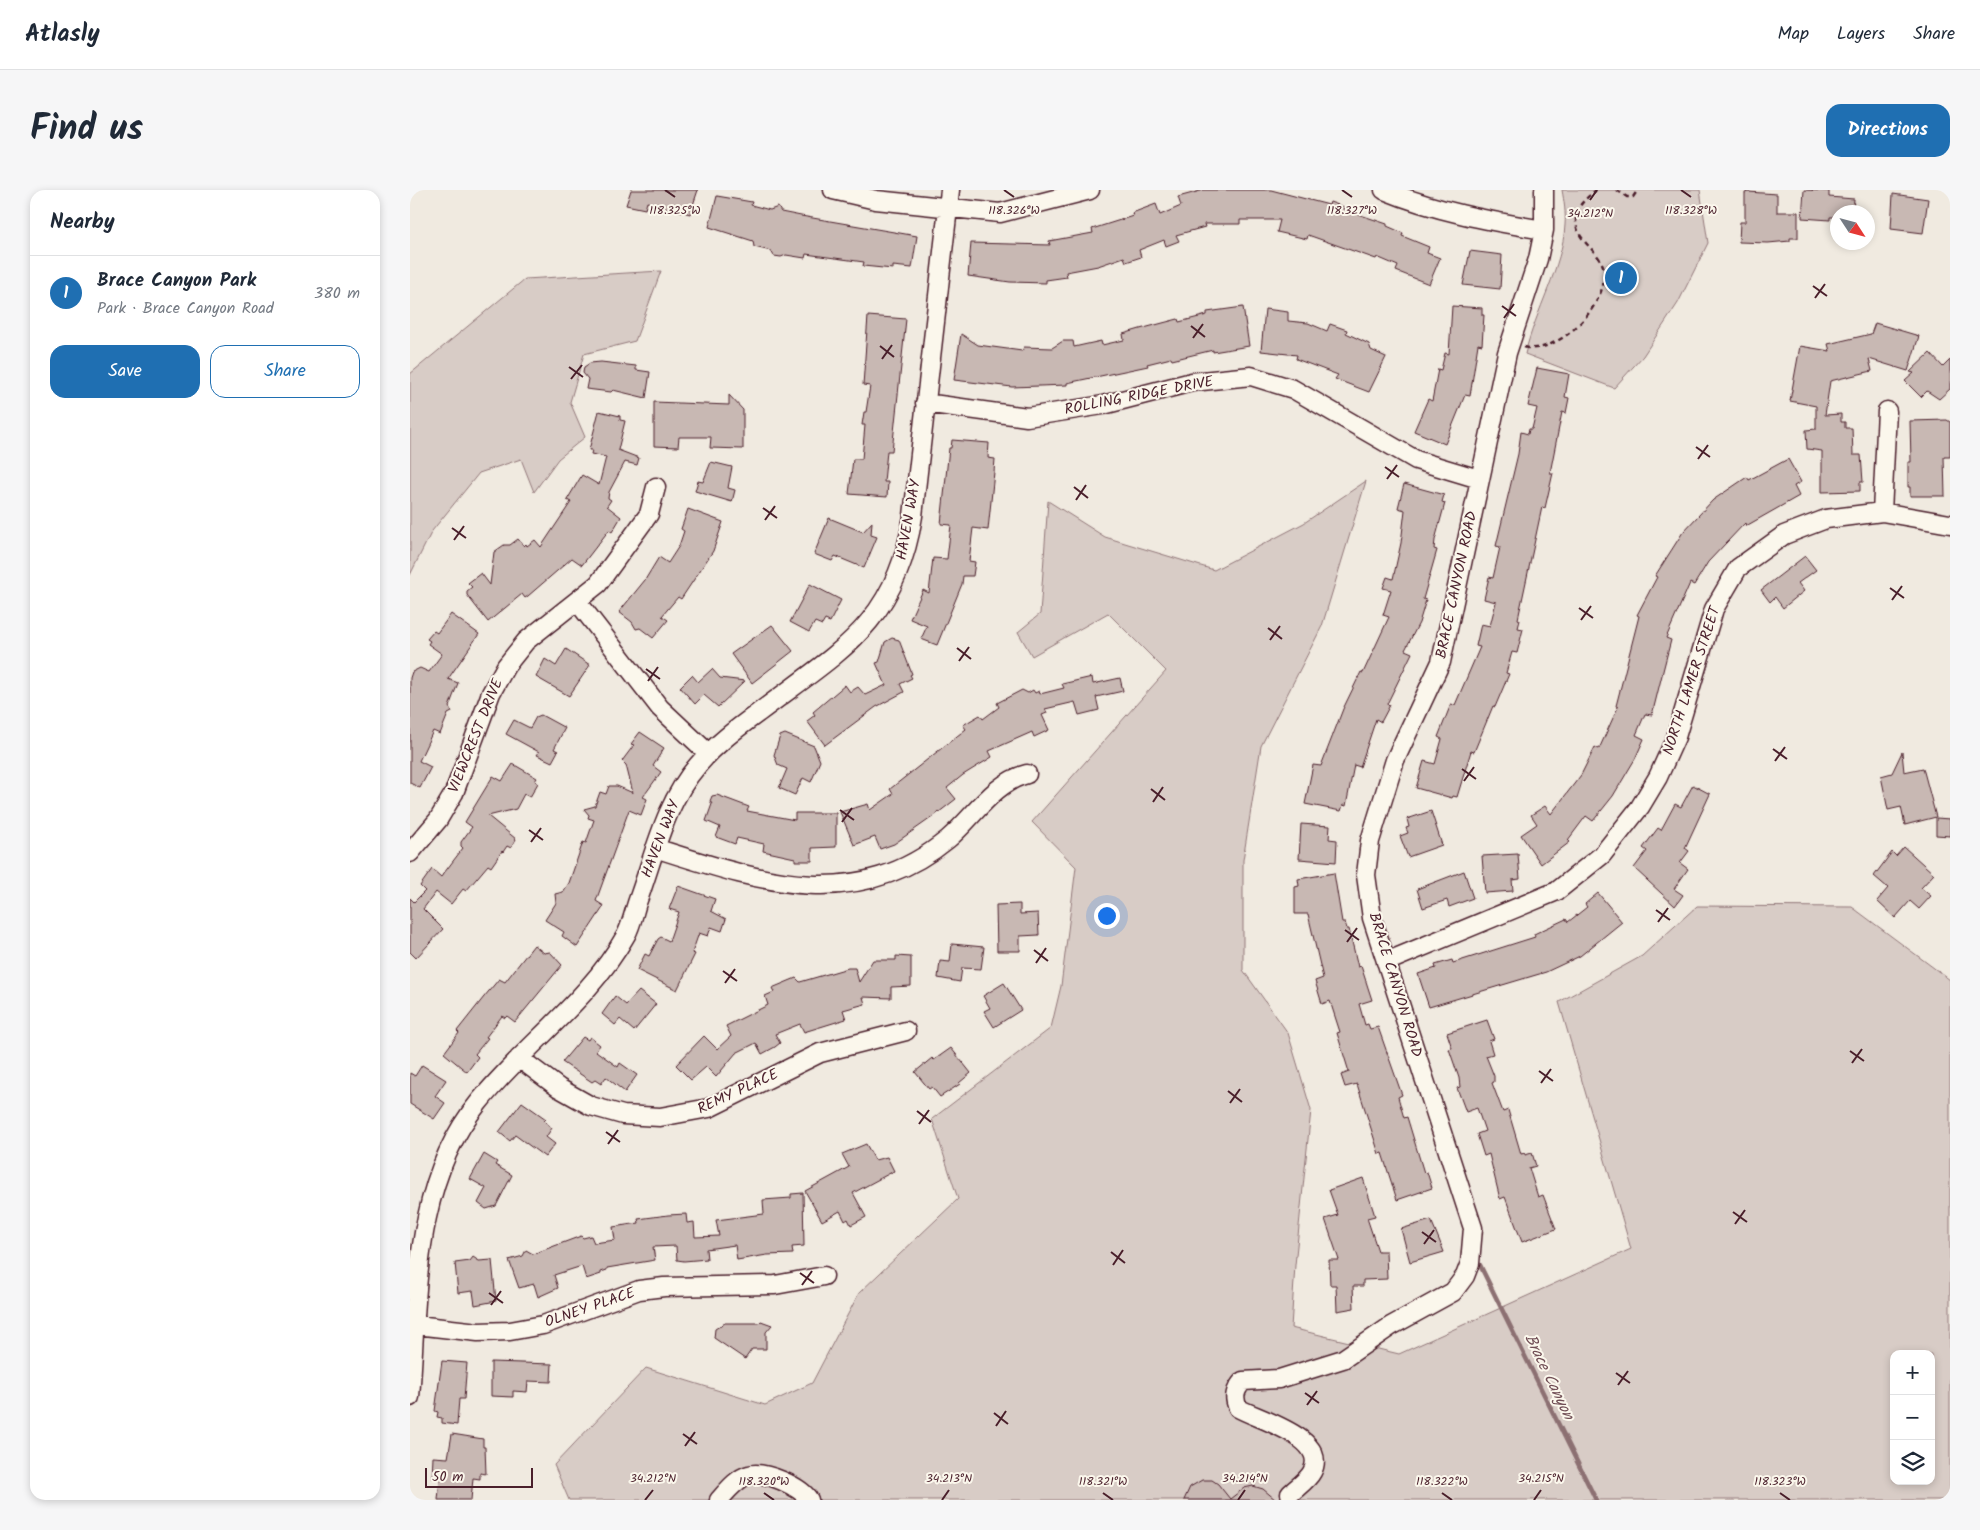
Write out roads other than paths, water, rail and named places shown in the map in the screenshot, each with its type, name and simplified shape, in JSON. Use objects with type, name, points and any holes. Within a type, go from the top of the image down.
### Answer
[{"type":"street","points":[[833,190],[876,200],[1000,213],[1090,190]]},
{"type":"street","name":"HAVEN WAY","points":[[410,1396],[425,1230],[430,1204],[443,1164],[469,1115],[519,1058],[568,1009],[606,966],[627,933],[656,848],[674,801],[684,783],[721,740],[856,638],[885,602],[905,559],[910,537],[950,190]]},
{"type":"street","points":[[1384,190],[1417,204],[1492,222],[1544,230]]},
{"type":"street","name":"BRACE CANYON ROAD","points":[[1290,1494],[1312,1472],[1314,1461],[1310,1448],[1299,1436],[1238,1408],[1235,1400],[1236,1389],[1243,1381],[1279,1379],[1343,1359],[1391,1326],[1454,1292],[1465,1276],[1470,1263],[1474,1228],[1372,918],[1366,875],[1370,840],[1395,760],[1441,662],[1479,479],[1511,342],[1538,259],[1544,230],[1544,190]]},
{"type":"street","name":"ROLLING RIDGE DRIVE","points":[[926,404],[1027,417],[1103,406],[1192,382],[1251,376],[1293,389],[1416,460],[1479,479]]},
{"type":"street","points":[[1882,512],[1887,411]]},
{"type":"street","name":"VIEWCREST DRIVE","points":[[410,853],[438,820],[454,792],[491,693],[506,666],[526,641],[598,584],[649,514],[656,487]]},
{"type":"street","name":"NORTH LAMER STREET","points":[[1386,962],[1557,891],[1602,855],[1640,807],[1658,776],[1676,736],[1714,609],[1738,568],[1784,535],[1826,519],[1882,512],[1950,524]]},
{"type":"street","points":[[578,601],[660,708],[708,753]]},
{"type":"street","points":[[656,848],[727,871],[770,882],[815,886],[851,882],[885,873],[932,851],[966,824],[1000,787],[1009,780],[1026,774]]},
{"type":"street","name":"REMY PLACE","points":[[519,1058],[558,1088],[591,1106],[623,1115],[660,1118],[709,1108],[820,1053],[906,1031]]},
{"type":"street","name":"OLNEY PLACE","points":[[416,1325],[478,1332],[510,1331],[542,1325],[639,1290],[664,1287],[775,1285],[824,1276]]},
{"type":"street","points":[[719,1500],[738,1480],[750,1474],[764,1475],[786,1483],[802,1491],[809,1500]]},
{"type":"waterway","name":"Brace Canyon","points":[[1480,1265],[1596,1500]]},
{"type":"place","name":"Brace Canyon Park","points":[[1621,278]]}]
